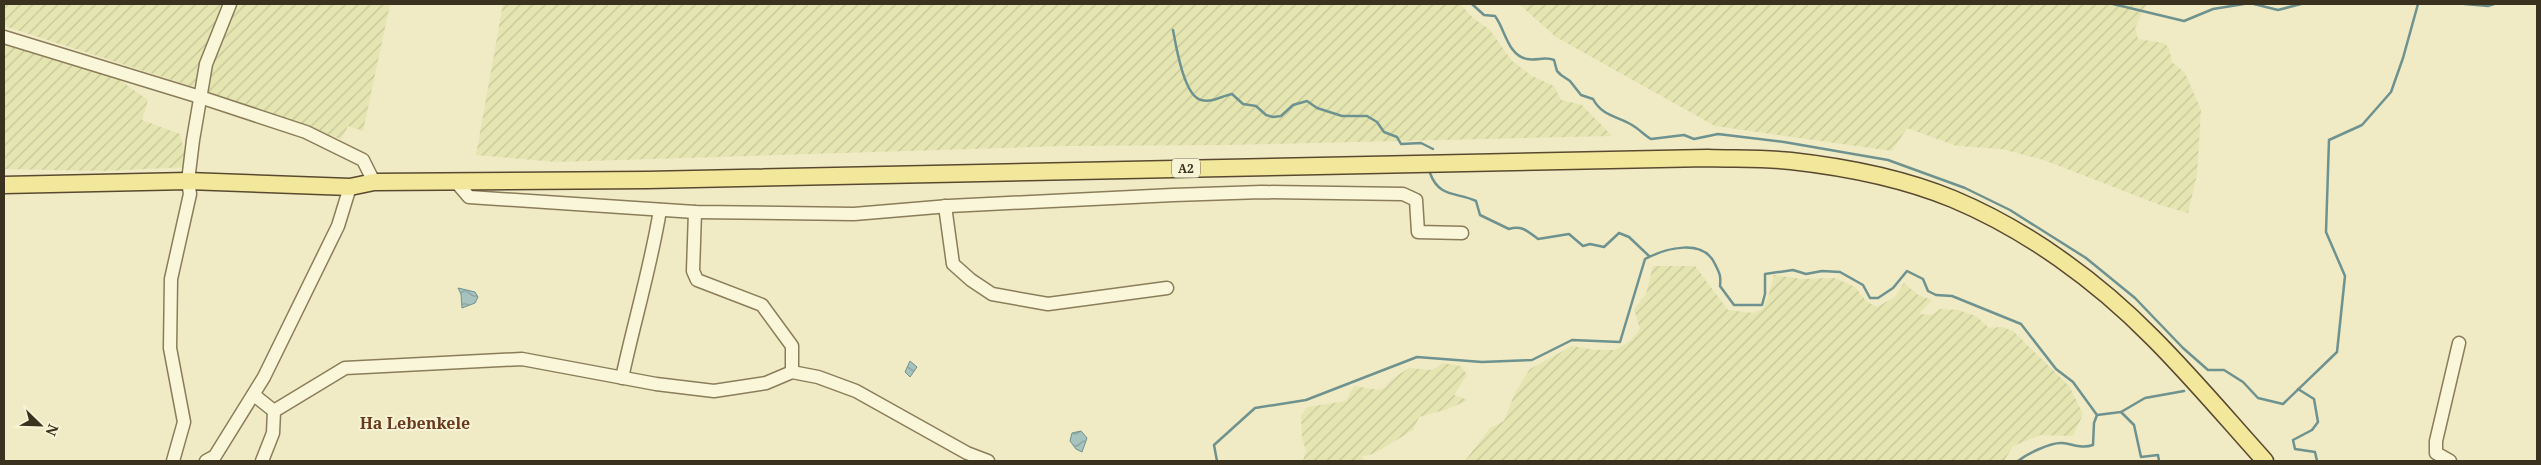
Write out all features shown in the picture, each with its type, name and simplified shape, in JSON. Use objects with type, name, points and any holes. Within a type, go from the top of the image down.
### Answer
[{"type":"main road","name":"A2","points":[[4,184],[188,181],[350,187],[374,182],[457,183],[1708,158],[1790,160],[1846,169],[1904,183],[1952,199],[1998,222],[2048,251],[2085,277],[2153,338],[2265,461]]},
{"type":"street","points":[[173,461],[184,422],[170,348],[171,280],[190,194],[188,181],[206,64],[230,4]]},
{"type":"street","points":[[4,37],[200,96],[306,132],[363,160],[374,182]]},
{"type":"street","points":[[457,183],[469,197],[695,212],[854,214],[944,206],[1262,192],[1403,194],[1416,200],[1418,232],[1462,233]]},
{"type":"street","points":[[206,461],[215,456],[254,395],[338,226],[350,187]]},
{"type":"street","points":[[944,206],[953,264],[971,280],[992,294],[1048,304],[1167,288]]},
{"type":"street","points":[[622,378],[636,312],[655,240],[660,210]]},
{"type":"street","points":[[695,212],[693,271],[697,280],[762,305],[792,346],[792,372]]},
{"type":"street","points":[[2450,461],[2436,453],[2436,441],[2459,343]]},
{"type":"street","points":[[274,410],[344,368],[522,359],[622,378],[714,391],[766,383],[792,372],[818,377],[856,391],[967,453],[988,461]]},
{"type":"street","points":[[254,395],[274,410]]},
{"type":"street","points":[[262,461],[272,434],[274,410]]},
{"type":"green space","points":[[4,4],[225,4],[194,87],[4,26]]},
{"type":"green space","points":[[235,4],[390,4],[363,131],[348,126],[341,139],[205,94],[211,67]]},
{"type":"green space","points":[[503,4],[1460,4],[1473,18],[1489,29],[1512,61],[1532,76],[1554,86],[1561,100],[1582,105],[1612,136],[1226,145],[1064,146],[556,162],[476,155]]},
{"type":"green space","points":[[1519,4],[2147,4],[2135,28],[2138,39],[2164,43],[2169,48],[2172,62],[2185,73],[2201,110],[2197,174],[2188,213],[2160,205],[2044,160],[2002,149],[1957,146],[1907,128],[1892,151],[1715,126],[1556,37]]},
{"type":"green space","points":[[4,42],[112,75],[148,100],[142,120],[180,134],[188,167],[104,171],[4,169]]},
{"type":"green space","points":[[1653,266],[1695,266],[1728,310],[1753,313],[1763,309],[1774,275],[1801,279],[1835,278],[1855,287],[1866,301],[1877,307],[1895,297],[1904,283],[1918,295],[1932,300],[1919,314],[1932,315],[1940,309],[1958,310],[1976,316],[1989,328],[2002,327],[2013,331],[2069,386],[2083,414],[2073,436],[2040,435],[2013,446],[2004,461],[1465,461],[1490,428],[1504,421],[1515,393],[1530,369],[1572,346],[1596,350],[1615,350],[1630,341],[1640,329],[1634,309],[1646,294]]},
{"type":"green space","points":[[1443,363],[1461,366],[1467,375],[1454,395],[1468,400],[1448,409],[1419,417],[1413,430],[1375,453],[1361,457],[1366,461],[1303,461],[1306,450],[1302,438],[1301,416],[1307,407],[1346,401],[1354,386],[1378,390],[1384,388],[1392,379],[1409,368],[1432,370]]},
{"type":"water","points":[[458,288],[475,292],[478,297],[475,303],[462,308],[461,294]]},
{"type":"water","points":[[910,361],[917,367],[910,377],[905,372]]},
{"type":"water","points":[[1081,431],[1087,438],[1082,452],[1076,449],[1070,441],[1072,433]]},
{"type":"waterway","points":[[1472,4],[1484,15],[1495,16],[1515,53],[1527,59],[1547,58],[1554,60],[1557,71],[1570,81],[1581,95],[1593,99],[1605,112],[1632,125],[1651,139],[1684,135],[1694,139],[1718,134],[1784,142],[1888,160],[1965,188],[2010,210],[2086,258],[2135,298],[2183,348],[2208,370],[2224,370],[2243,382],[2258,398],[2283,404],[2337,352],[2345,276],[2326,232],[2329,140],[2362,125],[2391,92],[2418,4]]},
{"type":"waterway","points":[[2113,4],[2184,21],[2213,9],[2244,4]]},
{"type":"waterway","points":[[2254,4],[2278,10],[2301,4]]},
{"type":"waterway","points":[[2465,4],[2488,6],[2494,4]]},
{"type":"waterway","points":[[1173,30],[1185,80],[1190,90],[1201,100],[1213,100],[1232,94],[1243,104],[1256,106],[1266,115],[1273,117],[1281,116],[1293,105],[1307,101],[1317,108],[1342,116],[1367,116],[1377,122],[1384,132],[1397,137],[1401,144],[1421,143],[1433,149]]},
{"type":"waterway","points":[[1432,170],[1430,173],[1438,187],[1449,193],[1476,201],[1480,215],[1509,229],[1521,228],[1538,239],[1569,234],[1583,246],[1590,244],[1604,247],[1619,233],[1629,237],[1649,256]]},
{"type":"waterway","points":[[1217,461],[1214,445],[1255,408],[1306,400],[1417,357],[1482,362],[1532,360],[1572,340],[1620,342],[1645,259],[1663,251],[1683,248],[1693,248],[1709,256],[1719,273],[1720,286],[1734,305],[1762,305],[1765,294],[1765,274],[1793,270],[1806,274],[1822,271],[1840,272],[1863,285],[1870,298],[1878,298],[1893,288],[1907,271],[1923,279],[1928,291],[1936,295],[1952,296],[2021,324],[2056,369],[2073,382],[2097,415]]},
{"type":"waterway","points":[[2298,389],[2314,399],[2318,422],[2312,430],[2293,440],[2295,449],[2315,452],[2317,461]]},
{"type":"waterway","points":[[2018,461],[2052,444],[2093,445],[2094,423],[2097,415],[2121,412],[2145,398],[2184,391]]},
{"type":"waterway","points":[[2121,412],[2134,425],[2141,457],[2158,455],[2159,461]]},
{"type":"district","name":"Ha Lebenkele","points":[[415,423]]}]
